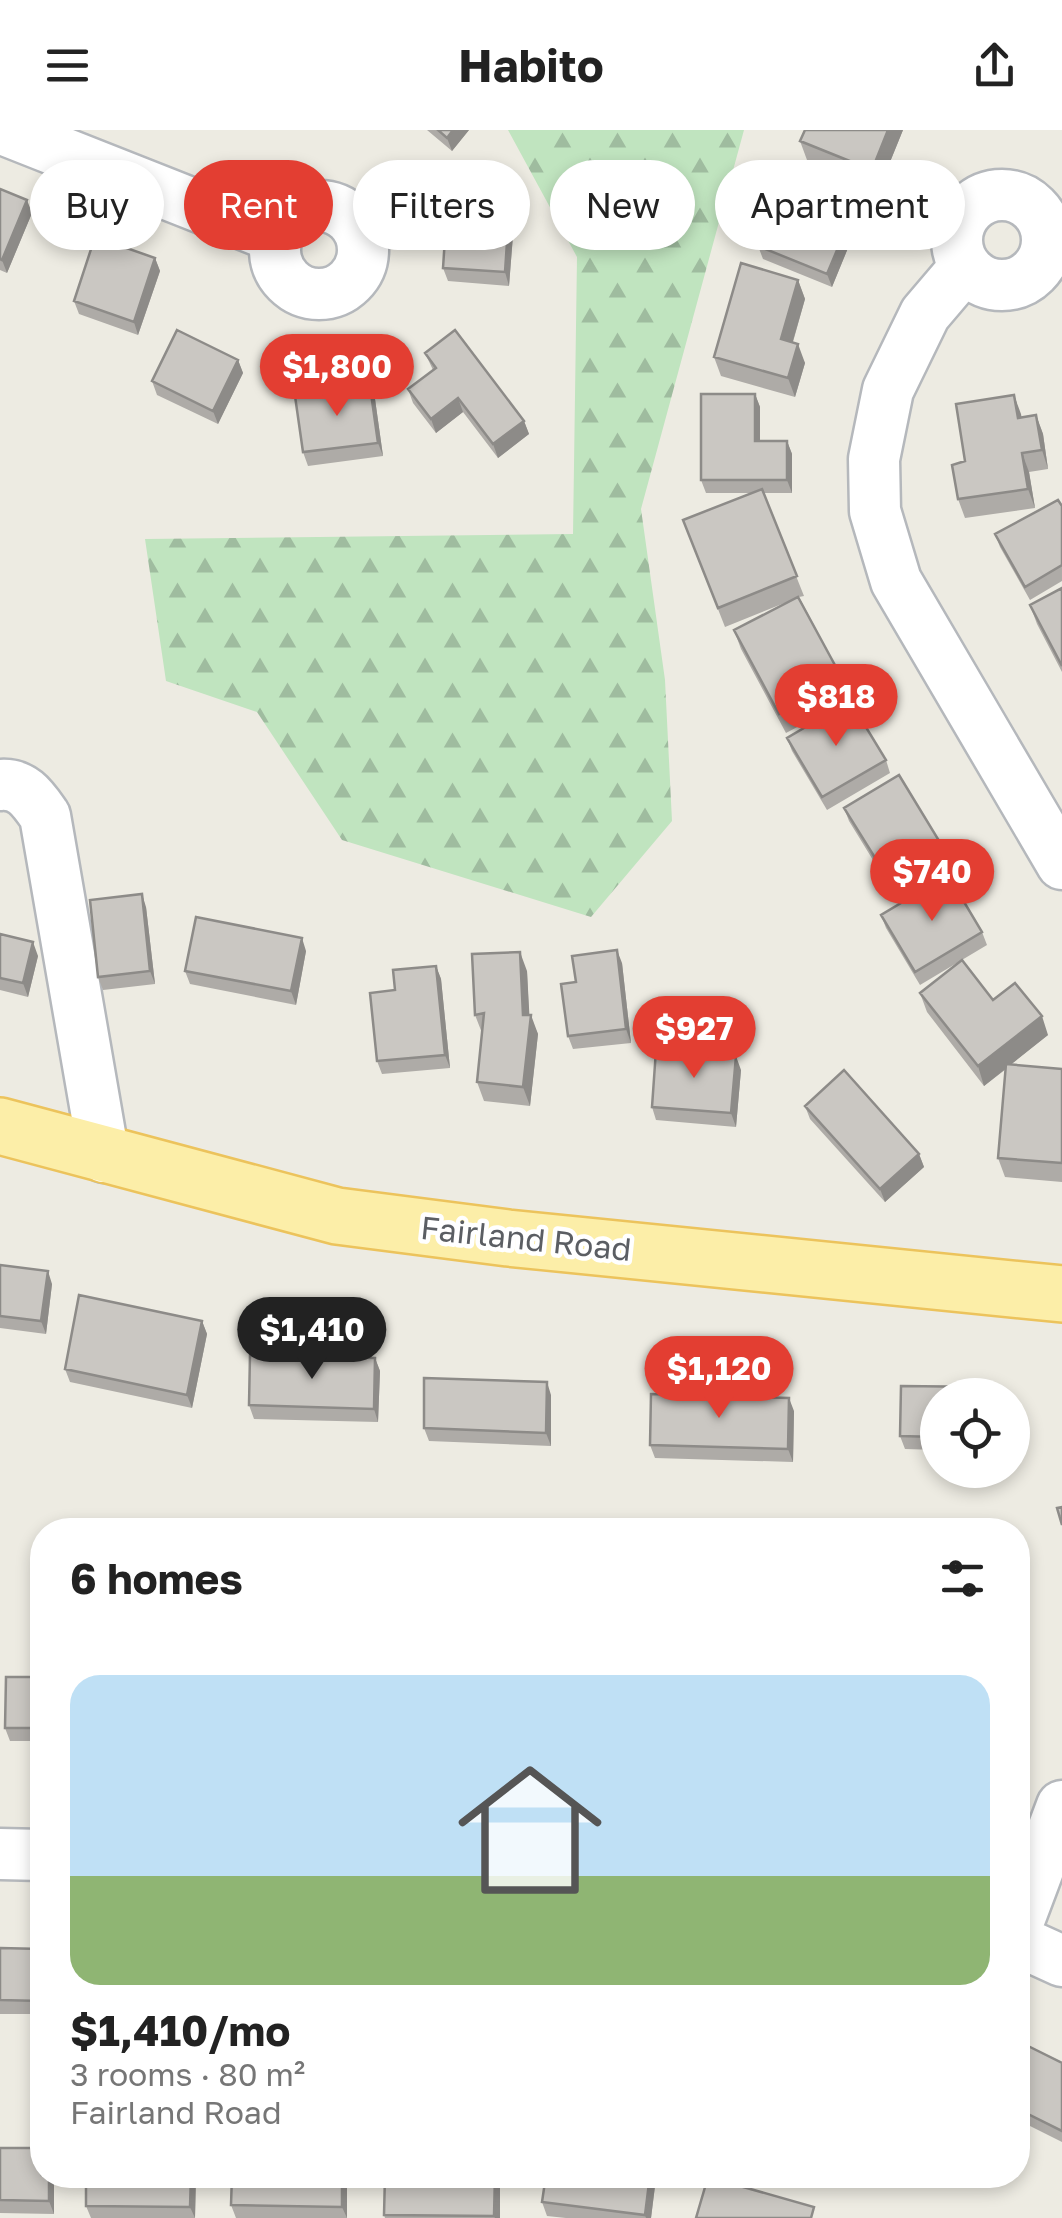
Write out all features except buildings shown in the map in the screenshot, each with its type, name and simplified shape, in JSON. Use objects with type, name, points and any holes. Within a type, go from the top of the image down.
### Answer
[{"type":"main road","name":"Fairland Road","points":[[0,1126],[338,1216],[508,1238],[1062,1294]]},
{"type":"street","points":[[5,130],[184,200]]},
{"type":"street","points":[[1052,216],[1048,248],[1038,269],[1024,281],[1010,285],[985,282],[965,266],[925,314],[888,390],[874,459],[875,511],[896,582],[1062,864]]},
{"type":"street","points":[[0,785],[10,784],[25,791],[45,816],[104,1156]]},
{"type":"street","points":[[1030,1891],[1062,1806]]},
{"type":"street","points":[[0,1854],[30,1855]]},
{"type":"street","points":[[1030,1946],[1062,1961]]},
{"type":"green space","points":[[508,130],[744,130],[736,160],[715,160],[715,237],[641,509],[665,680],[672,821],[591,917],[342,840],[257,712],[166,681],[145,539],[573,534],[577,257],[573,250],[695,250],[695,160],[550,160],[550,207],[530,170],[530,160],[524,160]]}]
